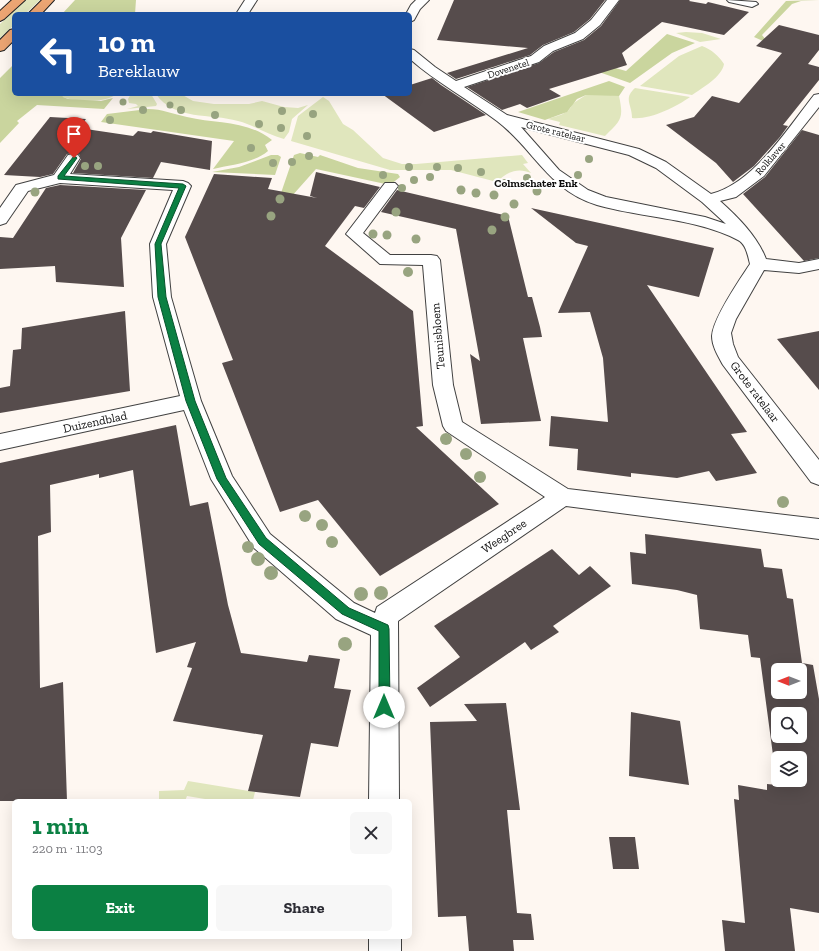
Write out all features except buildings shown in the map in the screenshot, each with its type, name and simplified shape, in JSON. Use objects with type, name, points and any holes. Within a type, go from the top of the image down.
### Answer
[{"type":"main road","points":[[0,17],[18,0]]},
{"type":"main road","points":[[36,12],[48,0]]},
{"type":"main road","points":[[0,47],[12,35]]},
{"type":"street","points":[[243,12],[251,0]]},
{"type":"street","points":[[412,14],[415,7],[423,0]]},
{"type":"street","name":"Dovenetel","points":[[454,86],[535,59],[545,49],[575,38],[600,18],[613,0]]},
{"type":"street","points":[[733,0],[752,4]]},
{"type":"street","name":"Grote ratelaar","points":[[412,54],[454,86],[502,118],[554,173],[582,192],[609,203],[705,222],[745,238]]},
{"type":"street","name":"Rolklaver","points":[[708,199],[730,194],[759,173],[819,98]]},
{"type":"street","name":"Grote ratelaar","points":[[502,118],[634,152],[661,166],[708,199],[729,218],[753,248],[760,264],[752,273],[723,329],[722,342],[730,360],[819,476]]},
{"type":"street","points":[[60,178],[74,158]]},
{"type":"street","points":[[0,220],[22,188],[60,178],[183,186],[158,244],[162,297],[190,401],[222,479],[262,541],[345,611],[384,629]]},
{"type":"street","name":"Teunisbloem","points":[[390,186],[354,234],[386,260],[431,260],[442,385],[453,426],[563,497]]},
{"type":"street","points":[[760,264],[799,268],[819,264]]},
{"type":"street","name":"Duizendblad","points":[[0,442],[190,401]]},
{"type":"street","points":[[563,497],[819,529]]},
{"type":"street","name":"Weegbree","points":[[384,799],[384,629],[386,615],[563,497]]},
{"type":"street","points":[[385,939],[385,951]]},
{"type":"green space","points":[[26,0],[40,0],[27,12],[13,12]]},
{"type":"green space","points":[[75,0],[136,0],[135,12],[64,12]]},
{"type":"green space","points":[[819,0],[801,1],[792,4],[762,35],[766,40],[763,41],[754,37],[786,1]]},
{"type":"green space","points":[[12,13],[12,27],[0,38],[0,24]]},
{"type":"green space","points":[[676,33],[702,33],[721,39],[700,42]]},
{"type":"green space","points":[[667,34],[695,43],[672,53],[630,83],[599,72],[580,58],[626,71]]},
{"type":"green space","points":[[702,46],[714,53],[724,64],[716,78],[706,86],[692,95],[640,86],[679,56]]},
{"type":"green space","points":[[12,66],[12,96],[63,96],[68,99],[101,101],[113,98],[104,109],[37,105],[17,121],[19,123],[0,143],[0,78]]},
{"type":"green space","points":[[609,81],[625,87],[619,96],[586,95],[577,99],[567,112],[545,120],[518,112]]},
{"type":"green space","points":[[635,88],[690,97],[678,105],[655,115],[632,118],[629,95]]},
{"type":"green space","points":[[602,94],[619,96],[621,110],[620,119],[605,136],[559,125],[560,122],[548,119],[566,112],[572,104],[586,95]]},
{"type":"green space","points":[[113,96],[106,99],[91,101],[68,99],[63,97]]},
{"type":"green space","points":[[130,96],[152,96],[157,104],[156,106],[127,109],[138,106],[136,104],[129,103],[128,99]]},
{"type":"green space","points":[[158,96],[184,96],[193,101],[214,104],[249,104],[262,101],[284,107],[298,108],[308,105],[292,119],[289,132],[284,139],[238,121],[194,115],[173,108],[164,103]]},
{"type":"green space","points":[[323,97],[329,101],[343,124],[353,130],[383,158],[402,164],[416,164],[522,155],[528,163],[523,164],[531,173],[521,170],[508,173],[497,182],[451,170],[390,170],[291,141],[298,116]]},
{"type":"green space","points":[[148,109],[242,126],[252,129],[272,140],[265,145],[268,151],[256,158],[242,163],[213,169],[234,141],[101,122],[107,114]]},
{"type":"green space","points":[[300,153],[318,157],[320,155],[358,168],[398,174],[400,177],[390,185],[316,169],[267,224],[281,193],[294,155]]},
{"type":"green space","points":[[271,155],[278,155],[281,157],[275,175],[212,172],[239,167]]},
{"type":"green space","points":[[188,781],[255,792],[253,799],[205,799],[187,796],[186,799],[159,799],[159,791],[184,790]]},
{"type":"district","name":"Colmschater Enk","points":[[536,183]]},
{"type":"route","points":[[74,158],[60,178],[183,186],[172,208],[158,244],[162,297],[190,401],[222,479],[262,541],[345,611],[384,629],[384,707]]}]
